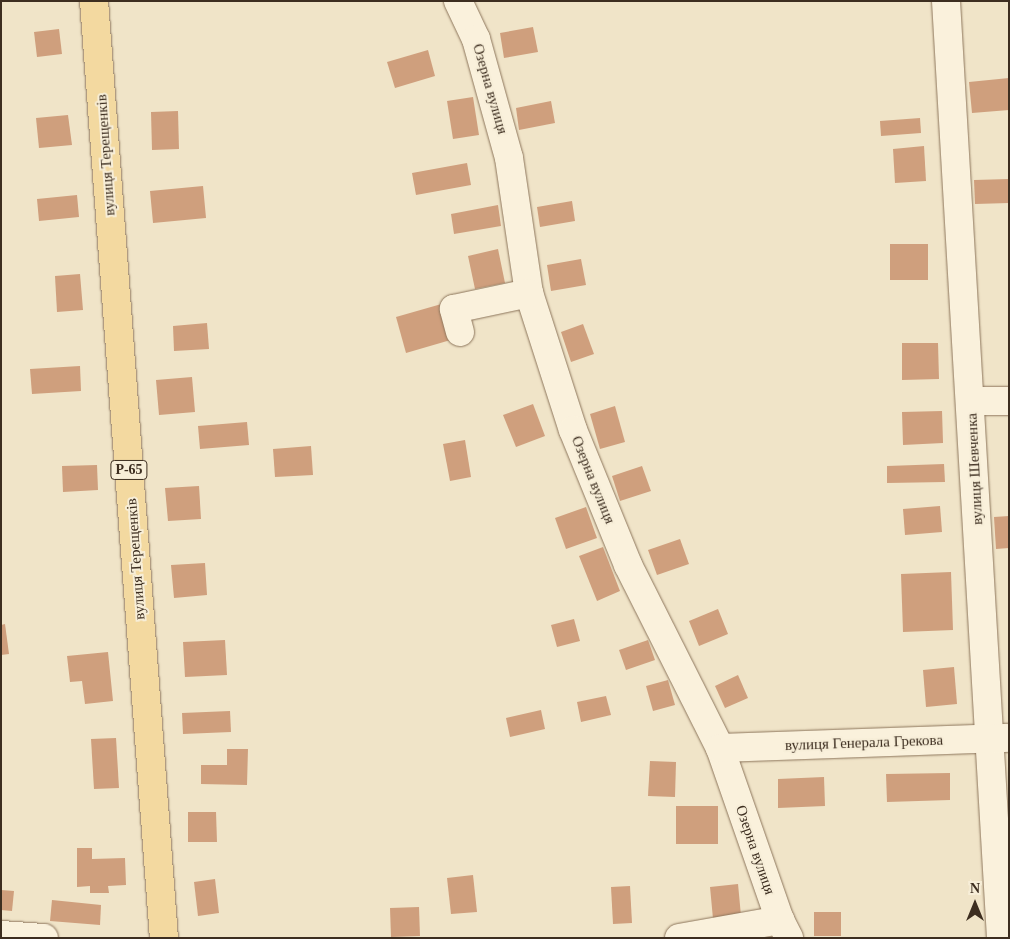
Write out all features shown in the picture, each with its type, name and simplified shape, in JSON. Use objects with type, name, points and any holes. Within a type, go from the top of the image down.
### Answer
[{"type":"main road","name":"вулиця Терещенків","points":[[94,1],[164,938]]},
{"type":"street","name":"Озерна вулиця","points":[[458,1],[476,39],[509,158],[529,292],[573,430],[628,565],[720,748],[784,929]]},
{"type":"street","name":"вулиця Шевченка","points":[[946,1],[971,401],[1000,738],[1001,938]]},
{"type":"street","points":[[460,332],[454,309],[529,292]]},
{"type":"street","points":[[971,401],[1009,401]]},
{"type":"street","name":"вулиця Генерала Грекова","points":[[720,748],[1000,738]]},
{"type":"street","points":[[679,938],[784,929]]},
{"type":"street","points":[[1,935],[44,938]]},
{"type":"building","points":[[533,27],[538,52],[504,58],[500,33]]},
{"type":"building","points":[[59,29],[62,54],[37,57],[34,32]]},
{"type":"building","points":[[428,50],[435,76],[395,88],[387,62]]},
{"type":"building","points":[[1009,78],[1009,110],[972,113],[969,82]]},
{"type":"building","points":[[473,97],[479,135],[453,139],[447,101]]},
{"type":"building","points":[[551,101],[555,123],[519,130],[516,108]]},
{"type":"building","points":[[178,111],[179,149],[152,150],[151,112]]},
{"type":"building","points":[[68,115],[72,145],[39,148],[36,118]]},
{"type":"building","points":[[920,118],[921,133],[881,136],[880,121]]},
{"type":"building","points":[[924,146],[926,181],[895,183],[893,149]]},
{"type":"building","points":[[467,163],[471,185],[416,195],[412,173]]},
{"type":"building","points":[[1009,179],[1009,203],[975,204],[974,180]]},
{"type":"building","points":[[203,186],[206,218],[153,223],[150,191]]},
{"type":"building","points":[[77,195],[79,217],[39,221],[37,199]]},
{"type":"building","points":[[572,201],[575,221],[540,227],[537,207]]},
{"type":"building","points":[[498,205],[501,226],[454,234],[451,214]]},
{"type":"building","points":[[890,244],[928,244],[928,280],[890,280]]},
{"type":"building","points":[[498,249],[505,283],[475,289],[468,256]]},
{"type":"building","points":[[581,259],[586,285],[551,291],[547,265]]},
{"type":"building","points":[[80,274],[83,310],[57,312],[55,276]]},
{"type":"building","points":[[445,303],[454,339],[406,353],[396,317]]},
{"type":"building","points":[[207,323],[209,349],[174,351],[173,326]]},
{"type":"building","points":[[583,324],[594,354],[571,362],[561,332]]},
{"type":"building","points":[[902,343],[938,343],[939,379],[902,380]]},
{"type":"building","points":[[80,366],[81,391],[32,394],[30,369]]},
{"type":"building","points":[[192,377],[195,412],[159,415],[156,380]]},
{"type":"building","points":[[533,404],[545,436],[516,447],[503,415]]},
{"type":"building","points":[[615,406],[625,442],[600,449],[590,414]]},
{"type":"building","points":[[942,411],[943,443],[903,445],[902,412]]},
{"type":"building","points":[[247,422],[249,445],[200,449],[198,426]]},
{"type":"building","points":[[465,440],[471,477],[450,481],[443,444]]},
{"type":"building","points":[[311,446],[313,475],[275,477],[273,449]]},
{"type":"building","points":[[944,464],[945,482],[887,483],[887,466]]},
{"type":"building","points":[[97,465],[98,490],[63,492],[62,466]]},
{"type":"building","points":[[642,466],[651,491],[620,501],[612,476]]},
{"type":"building","points":[[199,486],[201,519],[168,521],[165,488]]},
{"type":"building","points":[[940,506],[942,532],[905,535],[903,509]]},
{"type":"building","points":[[586,507],[597,538],[566,549],[555,518]]},
{"type":"building","points":[[1009,516],[1009,548],[996,549],[994,517]]},
{"type":"building","points":[[680,539],[689,564],[657,575],[648,550]]},
{"type":"building","points":[[603,547],[620,591],[597,601],[579,556]]},
{"type":"building","points":[[205,563],[207,595],[174,598],[171,565]]},
{"type":"building","points":[[951,572],[953,630],[903,632],[901,574]]},
{"type":"building","points":[[718,609],[728,634],[699,646],[689,621]]},
{"type":"building","points":[[574,619],[580,641],[557,647],[551,625]]},
{"type":"building","points":[[5,624],[9,654],[1,655],[1,625]]},
{"type":"building","points":[[225,640],[227,675],[185,677],[183,642]]},
{"type":"building","points":[[648,640],[655,660],[626,670],[619,650]]},
{"type":"building","points":[[108,652],[113,701],[85,704],[82,681],[70,682],[67,656]]},
{"type":"building","points":[[954,667],[957,704],[926,707],[923,670]]},
{"type":"building","points":[[738,675],[748,698],[725,708],[715,686]]},
{"type":"building","points":[[668,680],[675,705],[653,711],[646,686]]},
{"type":"building","points":[[606,696],[611,715],[581,722],[577,702]]},
{"type":"building","points":[[541,710],[545,729],[510,737],[506,718]]},
{"type":"building","points":[[230,711],[231,732],[183,734],[182,713]]},
{"type":"building","points":[[116,738],[119,788],[94,789],[91,739]]},
{"type":"building","points":[[227,749],[248,749],[247,785],[201,784],[201,765],[227,765]]},
{"type":"building","points":[[650,761],[676,762],[675,797],[648,796]]},
{"type":"building","points":[[950,773],[950,800],[887,802],[886,774]]},
{"type":"building","points":[[824,777],[825,806],[778,808],[778,779]]},
{"type":"building","points":[[676,806],[718,806],[718,844],[676,844]]},
{"type":"building","points":[[188,812],[216,812],[217,842],[188,842]]},
{"type":"building","points":[[77,848],[92,848],[92,859],[125,858],[126,885],[108,886],[109,893],[90,893],[90,886],[77,887]]},
{"type":"building","points":[[473,875],[477,912],[451,914],[447,878]]},
{"type":"building","points":[[215,879],[219,913],[198,916],[194,882]]},
{"type":"building","points":[[738,884],[741,916],[713,919],[710,887]]},
{"type":"building","points":[[630,886],[632,923],[613,924],[611,887]]},
{"type":"building","points":[[1,890],[14,891],[12,911],[1,910]]},
{"type":"building","points":[[52,900],[101,905],[100,925],[50,921]]},
{"type":"building","points":[[419,907],[420,936],[391,937],[390,908]]},
{"type":"building","points":[[814,912],[841,912],[841,936],[814,936]]}]
